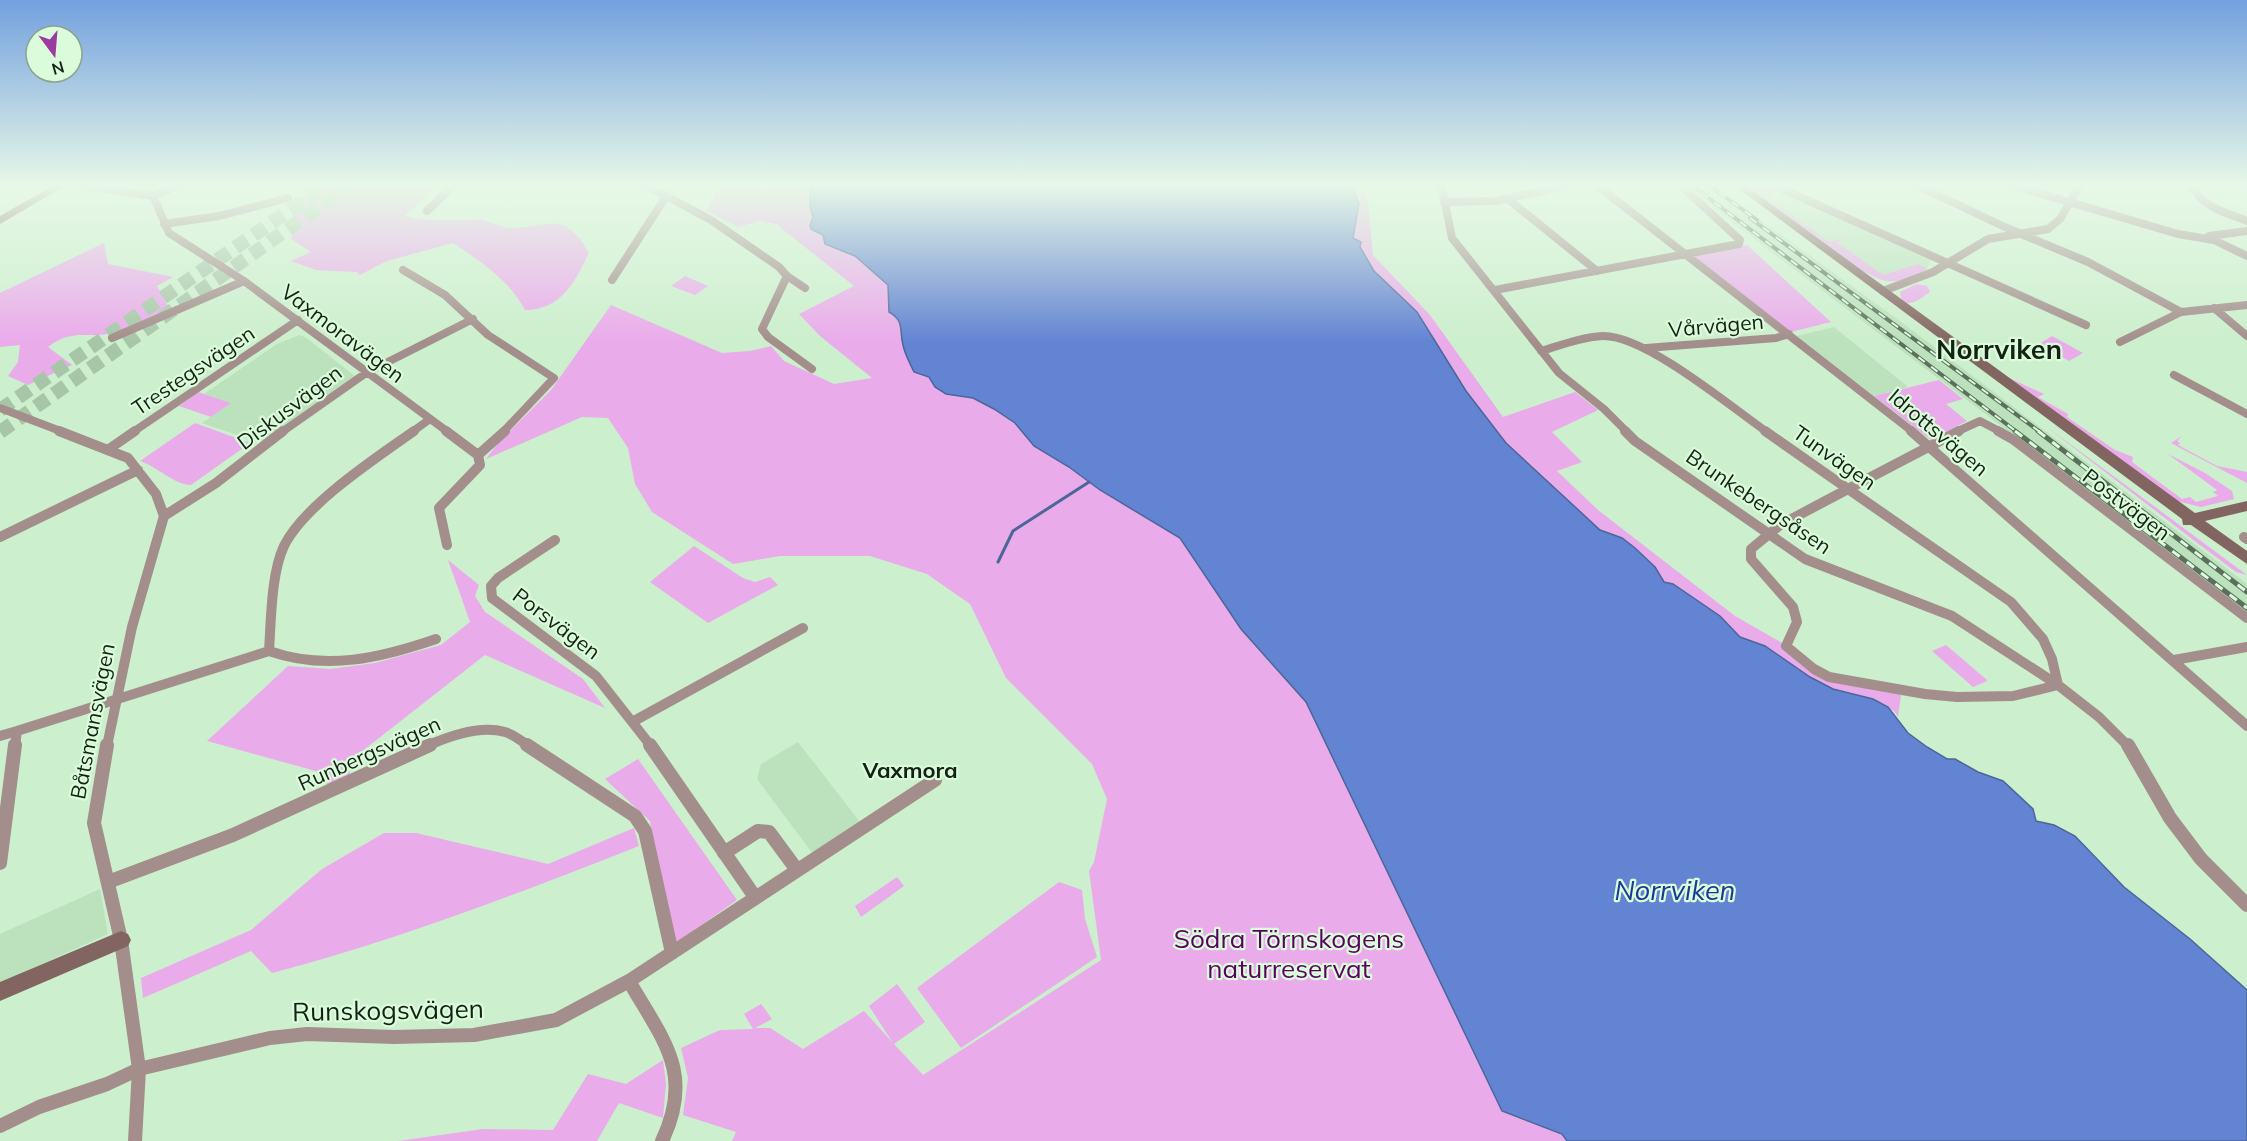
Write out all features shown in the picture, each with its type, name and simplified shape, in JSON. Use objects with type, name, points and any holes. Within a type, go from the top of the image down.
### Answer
[{"type":"main road","points":[[1808,236],[2166,499],[2193,524],[2242,555]]},
{"type":"main road","points":[[2093,447],[2111,465],[2193,524],[2247,567]]},
{"type":"main road","points":[[2166,499],[2194,510],[2218,515]]},
{"type":"main road","points":[[2193,524],[2247,507]]},
{"type":"main road","points":[[2218,515],[2215,525],[2217,530],[2242,555]]},
{"type":"main road","points":[[0,992],[121,940]]},
{"type":"street","name":"Vaxmoravägen","points":[[174,236],[244,281],[478,455]]},
{"type":"street","points":[[612,280],[640,236]]},
{"type":"street","points":[[735,236],[805,288]]},
{"type":"street","name":"Brunkebergsåsen","points":[[1452,236],[1559,373],[1604,409],[1635,441],[1723,504],[1818,566],[1924,603],[1952,616],[2058,685],[2099,717],[2127,744],[2170,818],[2201,859],[2247,905]]},
{"type":"street","points":[[1554,236],[1597,271]]},
{"type":"street","name":"Idrottsvägen","points":[[1662,236],[1929,445],[2247,726]]},
{"type":"street","points":[[1495,290],[1739,244],[1740,240],[1736,236]]},
{"type":"street","points":[[1887,236],[1951,262],[2086,325]]},
{"type":"street","points":[[1883,291],[1921,278],[1988,239],[2007,236]]},
{"type":"street","points":[[2028,236],[2088,262],[2181,312]]},
{"type":"street","points":[[2207,236],[2229,245],[2247,256]]},
{"type":"street","points":[[403,270],[445,295],[488,335],[554,378],[517,420],[478,455],[480,465],[439,508],[447,546]]},
{"type":"street","points":[[787,276],[762,329],[768,337],[812,369]]},
{"type":"street","points":[[112,338],[156,321],[244,281]]},
{"type":"street","points":[[2120,342],[2181,312],[2247,305]]},
{"type":"street","points":[[2214,308],[2247,336]]},
{"type":"street","name":"Diskusvägen","points":[[164,516],[242,465],[285,429],[366,373],[472,319]]},
{"type":"street","name":"Trestegsvägen","points":[[109,449],[298,320]]},
{"type":"street","name":"Vårvägen","points":[[1646,348],[1776,338],[1789,334]]},
{"type":"street","name":"Tunvägen","points":[[1541,351],[1585,338],[1606,336],[1646,348],[2011,602],[2032,622],[2054,658],[2058,685]]},
{"type":"street","points":[[2174,375],[2247,414]]},
{"type":"street","points":[[0,408],[128,458],[156,494],[164,516]]},
{"type":"street","points":[[269,651],[284,547],[305,520],[349,481],[430,419]]},
{"type":"street","name":"Postvägen","points":[[1929,445],[1983,420],[2014,440],[2247,618]]},
{"type":"street","points":[[1929,445],[1768,532],[1751,549],[1751,559],[1793,607],[1797,622],[1786,646],[1814,669],[1829,677],[1914,692],[1957,697],[2013,696],[2058,685]]},
{"type":"street","points":[[0,537],[138,470]]},
{"type":"street","name":"Båtsmansvägen","points":[[135,1141],[139,1069],[121,940],[94,823],[115,699],[132,627],[164,516]]},
{"type":"street","name":"Porsvägen","points":[[555,540],[498,578],[491,586],[492,598],[596,676],[634,721],[755,897]]},
{"type":"street","points":[[634,721],[802,628]]},
{"type":"street","points":[[0,736],[269,651],[286,659],[323,663],[386,654],[436,639]]},
{"type":"street","points":[[2174,660],[2247,647]]},
{"type":"street","name":"Runbergsvägen","points":[[108,882],[233,835],[432,744],[470,732],[491,729],[507,732],[635,816],[645,831],[672,953]]},
{"type":"street","points":[[0,863],[17,731]]},
{"type":"street","points":[[755,897],[935,780]]},
{"type":"street","points":[[724,853],[758,831],[764,830],[770,832],[797,870]]},
{"type":"street","name":"Runskogsvägen","points":[[0,1126],[39,1107],[107,1084],[139,1069],[270,1038],[307,1034],[394,1037],[474,1035],[536,1025],[575,1012],[629,981],[755,897]]},
{"type":"street","points":[[629,981],[675,1065],[670,1127],[662,1141]]},
{"type":"shaded area","points":[[1750,236],[1783,236],[1904,324],[2247,584],[2247,612]]},
{"type":"shaded area","points":[[1821,236],[1880,236],[1931,259],[1927,269],[1882,280]]},
{"type":"shaded area","points":[[1834,327],[1908,387],[1874,396],[1797,336]]},
{"type":"shaded area","points":[[299,335],[305,337],[355,376],[263,444],[202,423],[231,403],[204,394],[277,344]]},
{"type":"shaded area","points":[[798,742],[860,822],[813,854],[757,779],[761,764]]},
{"type":"shaded area","points":[[100,889],[108,934],[0,983],[0,934]]},
{"type":"green space","points":[[292,236],[576,236],[589,253],[572,284],[557,300],[538,309],[525,310],[503,281],[453,243],[387,261],[360,275],[357,272],[316,270],[291,261],[311,252],[291,239]]},
{"type":"green space","name":"Södra Törnskogens naturreservat","points":[[791,236],[823,236],[825,244],[855,256],[888,285],[889,312],[900,323],[903,345],[914,372],[929,377],[943,391],[973,398],[1214,519],[1628,1141],[732,1141],[736,1132],[683,1115],[688,1078],[681,1048],[720,1030],[753,1029],[744,1014],[761,1004],[772,1019],[755,1028],[770,1028],[803,1049],[864,1011],[893,1043],[869,1006],[897,984],[925,1022],[894,1044],[923,1075],[1101,960],[1089,871],[1094,862],[1107,799],[1092,764],[1006,678],[970,604],[927,574],[870,556],[780,556],[733,564],[652,512],[635,484],[628,448],[608,418],[582,417],[486,459],[499,442],[551,390],[611,305],[722,353],[750,351],[771,346],[784,361],[834,384],[872,378],[820,336],[799,314],[854,286]]},
{"type":"green space","points":[[1371,236],[1373,255],[1430,315],[1503,417],[1575,392],[1598,410],[1552,432],[1582,462],[1557,471],[1598,510],[1735,616],[1784,644],[1830,675],[1902,688],[1898,717],[1894,711],[1853,693],[1833,689],[1810,677],[1765,646],[1740,637],[1720,616],[1674,584],[1664,582],[1655,567],[1622,538],[1600,530],[1506,443],[1466,391],[1417,312],[1374,271],[1360,247],[1362,243],[1353,238]]},
{"type":"green space","points":[[1813,236],[1821,236],[1829,242],[1845,238],[1837,242],[1883,275],[1918,264],[1927,269],[1903,280],[1887,281],[1874,277]]},
{"type":"green space","points":[[104,243],[108,264],[173,277],[157,286],[171,312],[116,332],[66,337],[57,341],[48,347],[72,365],[28,385],[8,376],[18,362],[20,345],[0,347],[0,293]]},
{"type":"green space","points":[[1747,245],[1831,322],[1791,332],[1693,256]]},
{"type":"green space","points":[[685,276],[708,286],[695,295],[671,286]]},
{"type":"green space","points":[[1917,284],[1927,286],[1930,292],[1912,302],[1905,302],[1900,292]]},
{"type":"green space","points":[[2052,336],[2083,353],[2069,361],[2050,350],[2041,354],[2031,349]]},
{"type":"green space","points":[[2005,376],[2044,394],[2038,397],[2068,414],[2067,417],[2115,450],[2133,457],[2132,462],[2182,499],[2190,497],[2196,502],[2218,496],[2213,492],[2217,490],[2168,454],[2205,473],[2232,491],[2234,499],[2201,507],[2177,501]]},
{"type":"green space","points":[[1939,380],[1963,399],[1946,404],[1967,421],[1931,440],[1874,396]]},
{"type":"green space","points":[[198,392],[231,403],[211,417],[179,406]]},
{"type":"green space","points":[[195,423],[250,443],[191,485],[178,482],[140,461]]},
{"type":"green space","points":[[2043,424],[2247,575],[2236,572]]},
{"type":"green space","points":[[2182,436],[2177,441],[2180,443],[2178,445],[2217,466],[2247,472],[2247,483],[2171,443]]},
{"type":"green space","points":[[694,546],[743,578],[755,582],[770,577],[778,585],[708,623],[650,582]]},
{"type":"green space","points":[[448,560],[479,585],[475,596],[485,612],[583,679],[605,708],[485,655],[347,763],[351,778],[328,788],[323,773],[207,741],[288,666],[330,669],[375,663],[441,645],[470,622]]},
{"type":"green space","points":[[1946,645],[1987,681],[1973,687],[1932,651]]},
{"type":"green space","points":[[638,759],[737,900],[673,945],[650,821],[605,779]]},
{"type":"green space","points":[[634,828],[639,846],[503,899],[412,931],[272,973],[251,951],[143,998],[141,978],[251,930],[322,869],[384,833],[416,833],[548,864]]},
{"type":"green space","points":[[897,877],[904,886],[861,917],[855,906]]},
{"type":"green space","points":[[1059,882],[1082,890],[1085,919],[1097,957],[961,1048],[917,988]]},
{"type":"green space","points":[[663,1060],[666,1084],[663,1118],[619,1103],[597,1141],[398,1141],[483,1129],[553,1130],[588,1074],[626,1084]]},
{"type":"water","name":"Norrviken","points":[[823,236],[1353,236],[1361,242],[1360,247],[1374,271],[1417,312],[1466,391],[1506,443],[1600,530],[1622,538],[1655,567],[1664,582],[1673,584],[1720,616],[1740,637],[1765,646],[1810,677],[1833,689],[1873,699],[1888,707],[1908,733],[1927,747],[1947,759],[1955,759],[1978,772],[2003,781],[2033,809],[2036,821],[2054,825],[2075,836],[2124,887],[2190,939],[2247,990],[2247,1141],[1567,1141],[1562,1134],[1502,1111],[1306,702],[1241,629],[1180,538],[1100,490],[1069,467],[1034,446],[1015,423],[994,409],[973,398],[946,394],[935,387],[929,377],[914,372],[906,356],[899,322],[889,312],[888,285],[855,256],[825,244]]},
{"type":"waterway","points":[[998,562],[1013,531],[1089,482]]},
{"type":"tunnel","points":[[0,410],[252,236]]},
{"type":"tunnel","points":[[0,432],[278,236]]},
{"type":"railway","points":[[1759,236],[2017,432]]},
{"type":"railway","points":[[1775,236],[2040,432]]},
{"type":"railway","points":[[2015,431],[2247,608]]},
{"type":"railway","points":[[2038,431],[2247,592]]},
{"type":"district","name":"Norrviken","points":[[1999,349]]},
{"type":"district","name":"Vaxmora","points":[[910,770]]}]
